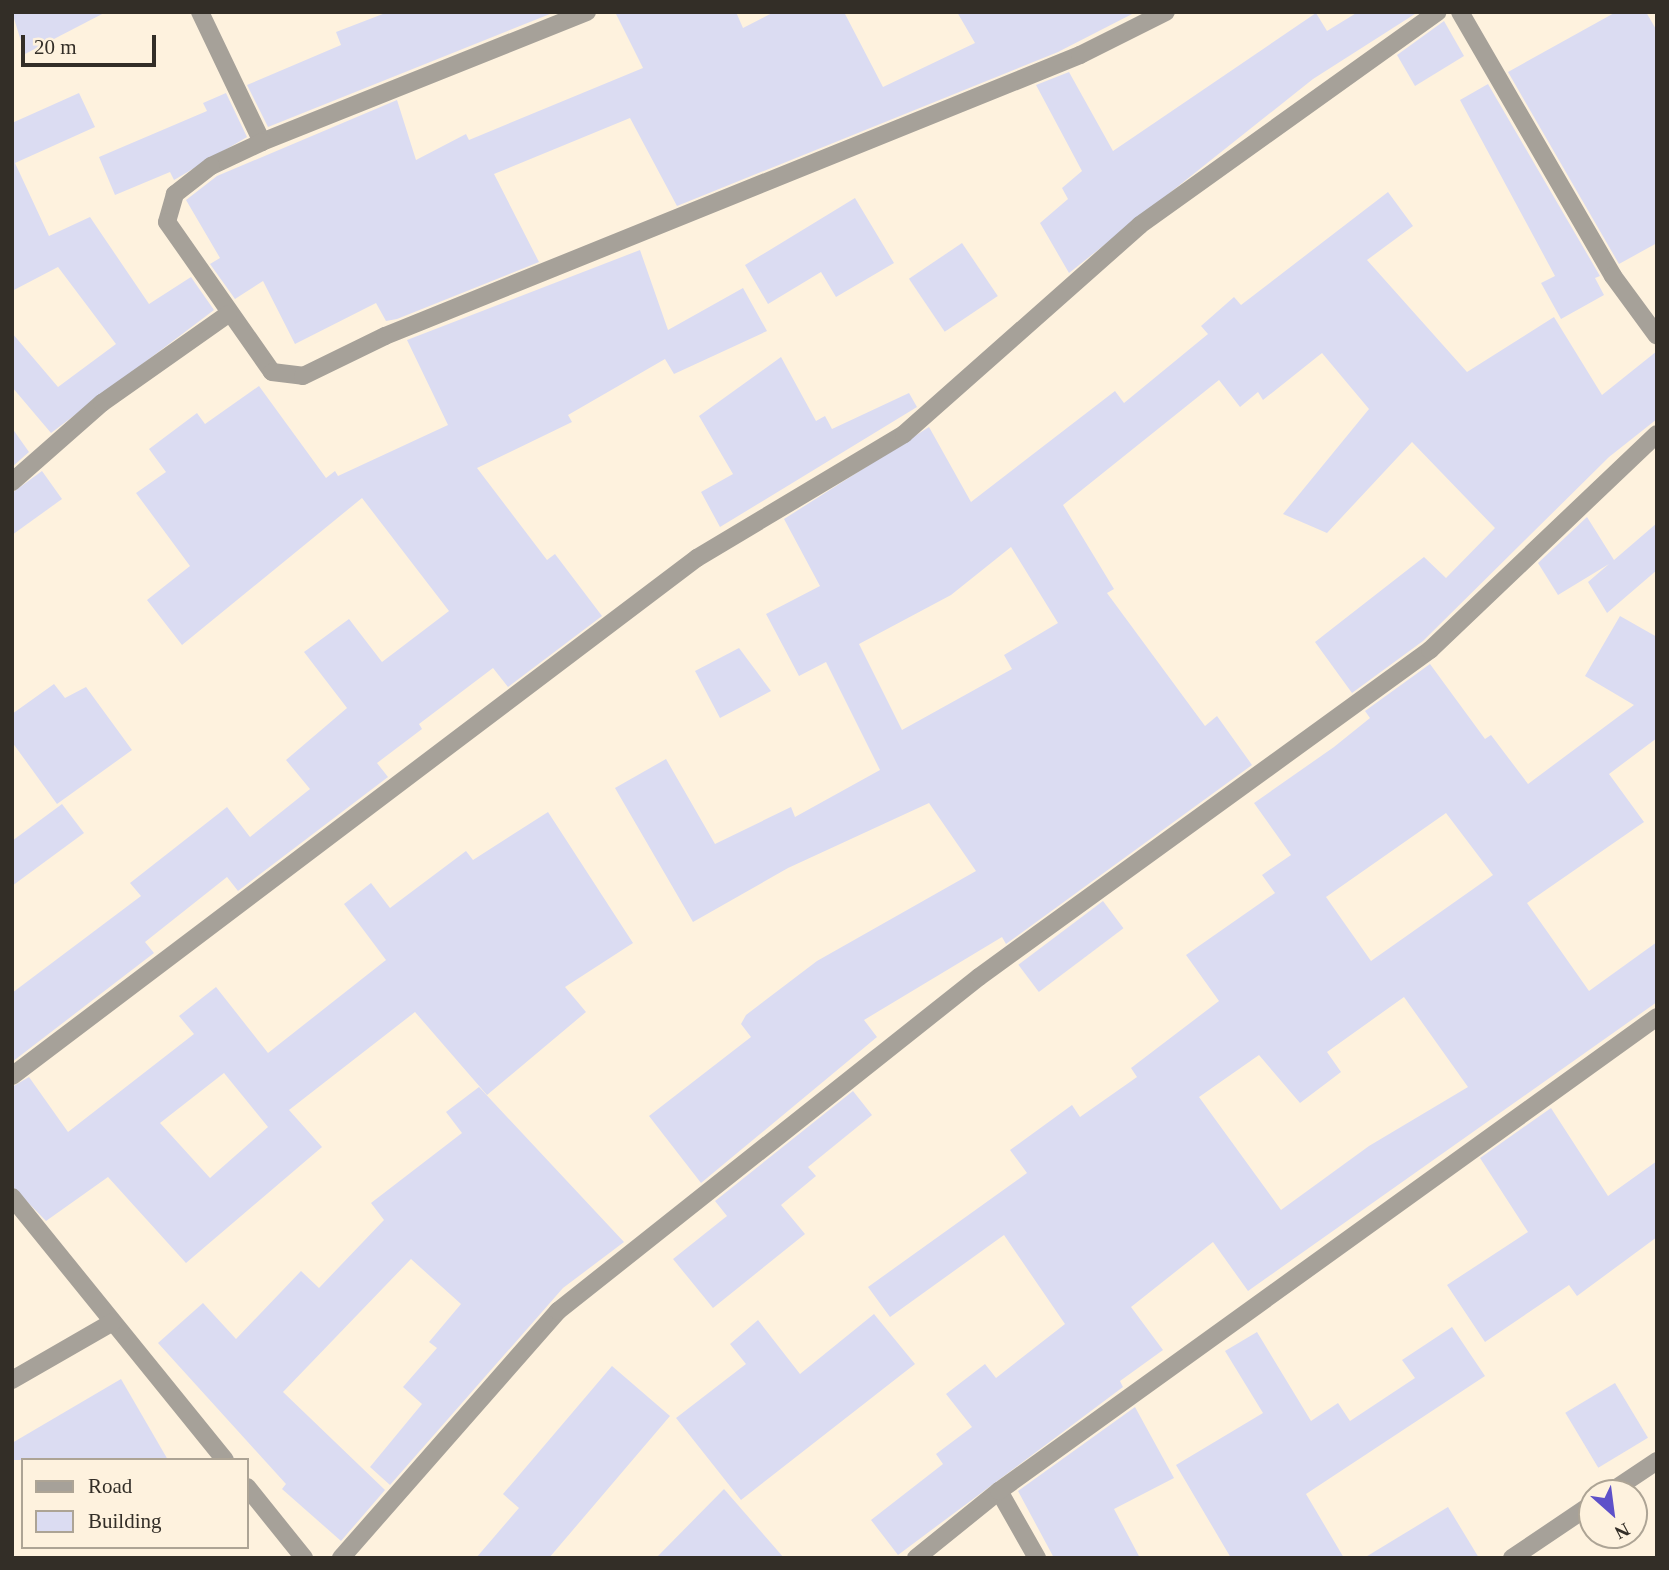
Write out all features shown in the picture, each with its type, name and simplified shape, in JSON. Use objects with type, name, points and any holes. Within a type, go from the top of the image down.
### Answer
[{"type":"street","points":[[200,12],[262,142]]},
{"type":"street","points":[[587,12],[262,142],[211,166],[175,194],[167,222],[228,314],[272,372],[303,376],[385,337],[1080,55],[1166,12]]},
{"type":"street","points":[[12,1076],[697,558],[904,433],[1140,225],[1438,12]]},
{"type":"street","points":[[1460,12],[1613,276],[1657,336]]},
{"type":"street","points":[[12,482],[102,403],[228,314]]},
{"type":"street","points":[[341,1558],[558,1311],[979,976],[1430,650],[1657,435]]},
{"type":"street","points":[[916,1558],[999,1491],[1657,1017]]},
{"type":"street","points":[[12,1197],[223,1458]]},
{"type":"street","points":[[12,1380],[113,1322]]},
{"type":"street","points":[[1630,1479],[1657,1461]]},
{"type":"street","points":[[248,1488],[304,1558]]},
{"type":"street","points":[[999,1491],[1037,1558]]},
{"type":"street","points":[[1512,1558],[1578,1513]]},
{"type":"building","points":[[12,12],[106,12],[25,54]]},
{"type":"building","points":[[388,12],[550,14],[268,127],[247,85],[341,45],[336,32]]},
{"type":"building","points":[[615,12],[736,12],[743,28],[774,12],[844,12],[883,87],[975,43],[957,12],[1136,12],[1058,52],[677,206],[630,118],[494,174],[539,262],[397,319],[386,321],[376,303],[295,344],[263,281],[235,299],[210,264],[220,258],[186,200],[217,176],[397,100],[416,160],[466,134],[469,140],[643,68]]},
{"type":"building","points":[[1358,12],[1418,12],[1313,79],[1069,273],[1040,223],[1068,199],[1062,188],[1082,171],[1036,85],[1069,72],[1113,151],[1316,13],[1327,31]]},
{"type":"building","points":[[1616,12],[1646,12],[1657,31],[1657,243],[1619,264],[1508,72]]},
{"type":"building","points":[[1444,21],[1464,56],[1415,86],[1397,55]]},
{"type":"building","points":[[1488,84],[1600,276],[1595,278],[1604,295],[1561,319],[1541,283],[1555,276],[1460,100]]},
{"type":"building","points":[[79,93],[95,127],[15,163],[49,236],[90,217],[149,304],[191,277],[214,310],[51,433],[12,387],[12,333],[58,387],[116,344],[58,267],[12,291],[12,123]]},
{"type":"building","points":[[226,93],[247,137],[174,180],[170,172],[115,195],[99,157],[207,111],[203,103]]},
{"type":"building","points":[[1388,192],[1413,226],[1367,260],[1467,372],[1554,317],[1602,395],[1657,351],[1657,419],[1609,457],[1423,641],[1352,693],[1315,642],[1424,557],[1446,578],[1495,528],[1412,442],[1327,533],[1283,514],[1369,409],[1322,353],[1263,400],[1258,392],[1240,407],[1219,380],[1063,505],[1114,589],[1107,593],[1205,726],[1217,716],[1252,765],[1006,944],[1002,937],[864,1020],[877,1037],[701,1183],[649,1116],[751,1037],[741,1024],[746,1015],[817,961],[976,871],[929,803],[788,868],[693,922],[615,788],[666,759],[715,844],[791,807],[795,817],[880,770],[826,662],[799,676],[766,614],[820,586],[784,519],[929,427],[971,502],[1115,391],[1124,403],[1208,334],[1201,326],[1234,297],[1241,305]],"holes":[[[1011,547],[1058,623],[1004,655],[1012,669],[902,730],[859,644],[951,595]]]},
{"type":"building","points":[[855,198],[894,263],[836,297],[821,272],[768,304],[745,265]]},
{"type":"building","points":[[962,243],[998,296],[945,332],[909,279]]},
{"type":"building","points":[[640,250],[668,330],[743,288],[767,331],[674,374],[665,359],[568,415],[572,422],[477,468],[547,560],[555,554],[602,616],[508,687],[493,668],[419,724],[422,729],[377,763],[388,777],[238,891],[227,877],[145,942],[154,953],[12,1062],[12,993],[141,896],[130,883],[227,807],[250,837],[310,789],[286,760],[347,708],[304,652],[349,619],[382,662],[449,611],[362,498],[182,645],[147,600],[190,566],[136,493],[166,472],[149,449],[197,413],[205,424],[259,386],[326,478],[335,471],[338,476],[448,425],[407,340]]},
{"type":"building","points":[[781,357],[816,421],[825,416],[832,429],[909,393],[917,407],[720,527],[701,492],[733,474],[699,416]]},
{"type":"building","points":[[12,428],[29,452],[12,467]]},
{"type":"building","points":[[42,471],[62,499],[12,535],[12,493]]},
{"type":"building","points":[[1587,517],[1614,560],[1657,523],[1657,570],[1607,613],[1588,582],[1609,564],[1558,595],[1538,563]]},
{"type":"building","points":[[1620,616],[1657,637],[1657,738],[1609,774],[1644,822],[1527,903],[1589,991],[1657,942],[1657,1002],[1248,1291],[1213,1242],[1131,1307],[1163,1350],[1120,1381],[1123,1387],[898,1555],[871,1520],[943,1464],[936,1454],[972,1427],[946,1394],[985,1364],[996,1378],[1065,1324],[1004,1235],[890,1317],[868,1287],[1027,1173],[1010,1150],[1072,1105],[1080,1117],[1137,1077],[1131,1068],[1219,1001],[1186,955],[1275,893],[1262,875],[1291,855],[1254,803],[1334,747],[1370,718],[1365,711],[1430,664],[1485,739],[1491,735],[1528,784],[1634,705],[1585,676]],"holes":[[[1446,813],[1493,875],[1371,961],[1326,897]],[[1404,997],[1468,1087],[1369,1146],[1281,1210],[1199,1097],[1259,1055],[1300,1103],[1341,1072],[1327,1052]]]},
{"type":"building","points":[[739,648],[771,691],[720,718],[695,671]]},
{"type":"building","points":[[54,684],[65,698],[86,687],[132,750],[57,804],[12,742],[12,714]]},
{"type":"building","points":[[62,804],[84,833],[12,886],[12,841]]},
{"type":"building","points":[[548,812],[633,943],[565,987],[586,1012],[487,1095],[415,1012],[289,1110],[322,1147],[186,1263],[108,1177],[46,1221],[12,1186],[12,1087],[29,1077],[68,1132],[194,1034],[179,1016],[216,987],[268,1053],[386,960],[344,904],[371,883],[390,908],[466,851],[473,860]],"holes":[[[224,1073],[268,1127],[210,1178],[160,1123]]]},
{"type":"building","points":[[1103,901],[1123,928],[1039,992],[1018,965]]},
{"type":"building","points":[[479,1087],[624,1242],[563,1288],[390,1485],[370,1467],[422,1404],[403,1387],[437,1348],[429,1342],[461,1304],[411,1259],[283,1392],[385,1490],[341,1541],[282,1489],[286,1484],[158,1343],[203,1303],[236,1339],[301,1271],[319,1288],[384,1220],[371,1203],[462,1133],[446,1112]]},
{"type":"building","points":[[853,1091],[872,1115],[808,1167],[816,1176],[781,1205],[805,1234],[713,1308],[673,1259],[727,1216],[715,1201]]},
{"type":"building","points":[[1551,1108],[1608,1196],[1657,1161],[1657,1237],[1577,1296],[1569,1285],[1485,1342],[1447,1285],[1528,1232],[1480,1158]]},
{"type":"building","points":[[874,1314],[915,1364],[741,1500],[676,1418],[746,1364],[730,1344],[758,1320],[800,1374]]},
{"type":"building","points":[[1452,1327],[1485,1376],[1306,1494],[1344,1558],[1231,1558],[1176,1465],[1263,1413],[1225,1351],[1257,1332],[1311,1421],[1338,1403],[1350,1421],[1415,1378],[1402,1360]]},
{"type":"building","points":[[612,1366],[670,1416],[549,1558],[476,1558],[519,1508],[503,1494]]},
{"type":"building","points":[[121,1379],[167,1458],[12,1460],[12,1443]]},
{"type":"building","points":[[1615,1383],[1648,1438],[1598,1468],[1565,1413]]},
{"type":"building","points":[[1135,1407],[1174,1478],[1114,1509],[1140,1558],[1054,1558],[1018,1491]]},
{"type":"building","points":[[724,1489],[784,1558],[656,1558]]},
{"type":"building","points":[[1448,1507],[1479,1558],[1364,1558]]}]
